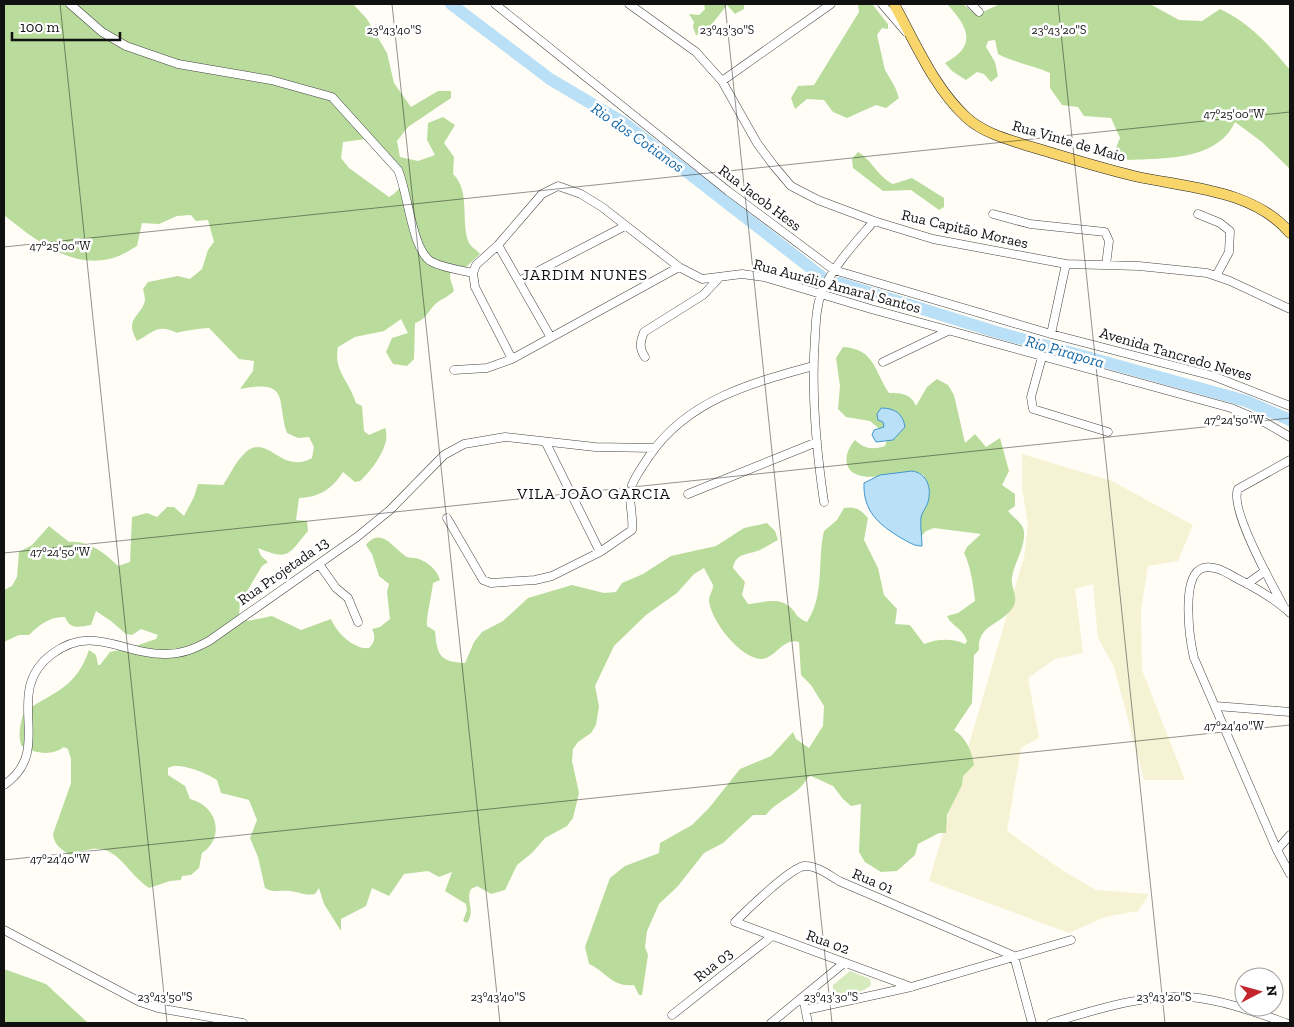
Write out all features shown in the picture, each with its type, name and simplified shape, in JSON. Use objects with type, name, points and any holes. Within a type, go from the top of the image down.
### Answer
[{"type":"main road","name":"Rua Vinte de Maio","points":[[894,4],[940,86],[968,119],[994,135],[1132,176],[1243,200],[1288,228]]},
{"type":"street","points":[[70,4],[102,32],[126,46],[186,66],[271,80],[332,97],[398,170],[403,182],[419,247],[423,254],[433,263],[473,273],[475,287],[512,358]]},
{"type":"street","name":"Rua Jacob Hess","points":[[495,4],[728,191],[834,270],[1051,334]]},
{"type":"street","name":"Rua Capitão Moraes","points":[[629,4],[696,52],[722,81],[757,143],[791,186],[818,200],[874,221],[934,239],[1066,264],[1178,269],[1216,276],[1290,308]]},
{"type":"street","points":[[722,81],[831,4]]},
{"type":"street","points":[[882,4],[918,47]]},
{"type":"street","points":[[971,4],[980,12]]},
{"type":"street","name":"Rua Aurélio Amaral Santos","points":[[473,273],[476,265],[498,245],[542,194],[558,186],[581,194],[602,207],[679,267],[702,279],[742,274],[764,276],[1042,357],[1231,408],[1266,423],[1290,437]]},
{"type":"street","points":[[993,214],[1030,224],[1104,232],[1109,241],[1106,265]]},
{"type":"street","points":[[1198,214],[1220,223],[1230,231],[1229,252],[1216,276]]},
{"type":"street","points":[[824,502],[817,442],[813,366],[816,314],[821,294],[834,270],[874,221]]},
{"type":"street","points":[[519,281],[625,226]]},
{"type":"street","points":[[498,245],[550,336]]},
{"type":"street","points":[[1051,334],[1066,264]]},
{"type":"street","points":[[454,370],[486,368],[512,358],[679,267]]},
{"type":"street","points":[[645,357],[641,350],[640,341],[644,332],[703,295],[720,277]]},
{"type":"street","points":[[883,362],[948,330]]},
{"type":"street","name":"Avenida Tancredo Neves","points":[[1051,334],[1213,376],[1290,406]]},
{"type":"street","points":[[1042,357],[1030,397],[1033,409],[1108,432]]},
{"type":"street","points":[[447,518],[480,577],[487,582],[535,580],[552,576],[600,552],[632,530],[633,521],[630,498],[632,484],[655,448],[678,423],[704,405],[738,388],[813,366]]},
{"type":"street","name":"Rua Projetada 13","points":[[4,785],[18,774],[26,762],[30,679],[36,669],[52,654],[72,642],[85,639],[99,640],[164,655],[192,650],[209,641],[358,537],[390,510],[444,456],[464,444],[505,438],[624,449],[655,448]]},
{"type":"street","points":[[688,494],[817,442]]},
{"type":"street","points":[[546,443],[600,552]]},
{"type":"street","points":[[1290,460],[1238,490],[1236,502],[1239,514],[1265,571],[1283,605],[1290,613]]},
{"type":"street","points":[[319,564],[336,588],[348,598],[358,622]]},
{"type":"street","points":[[1283,605],[1218,570],[1202,568],[1196,573],[1191,584],[1188,635],[1194,658],[1277,850],[1290,874]]},
{"type":"street","points":[[1247,584],[1265,571]]},
{"type":"street","points":[[1216,706],[1290,712]]},
{"type":"street","points":[[1277,850],[1290,835]]},
{"type":"street","name":"Rua 01","points":[[735,922],[790,871],[805,866],[822,870],[838,881],[1014,956]]},
{"type":"street","name":"Rua 02","points":[[735,922],[771,937],[911,987]]},
{"type":"street","points":[[4,930],[140,1002],[158,1008],[243,1023]]},
{"type":"street","name":"Rua 03","points":[[672,1015],[771,937]]},
{"type":"street","points":[[806,1010],[911,987],[1071,940]]},
{"type":"street","points":[[1014,956],[1032,1023]]},
{"type":"street","points":[[771,1023],[844,963]]},
{"type":"street","points":[[803,997],[808,1023]]},
{"type":"street","points":[[1051,1023],[1096,1010],[1148,999],[1189,997],[1222,1002],[1286,1023]]},
{"type":"shaded area","points":[[1022,454],[1112,481],[1193,525],[1178,561],[1148,566],[1141,611],[1142,670],[1185,780],[1144,780],[1114,667],[1098,638],[1093,584],[1075,589],[1083,653],[1055,659],[1028,678],[1039,738],[1021,748],[1007,831],[1062,870],[1096,890],[1149,894],[1138,911],[1105,917],[1069,933],[929,881],[1024,557],[1028,526],[1022,487]]},
{"type":"green space","points":[[4,4],[353,4],[367,19],[387,53],[394,83],[411,107],[438,91],[451,91],[451,98],[408,127],[397,141],[400,157],[418,161],[435,155],[427,140],[428,123],[443,117],[455,125],[444,143],[454,157],[453,174],[462,189],[466,235],[471,246],[480,254],[465,268],[451,267],[450,278],[454,291],[438,302],[423,319],[415,323],[414,359],[407,366],[393,364],[386,352],[392,338],[408,333],[401,319],[384,331],[355,337],[338,347],[337,355],[340,370],[356,403],[362,406],[364,431],[369,435],[385,428],[386,441],[383,449],[375,464],[360,481],[355,482],[343,472],[325,491],[313,496],[299,498],[296,520],[307,521],[308,531],[292,550],[282,555],[258,548],[261,556],[268,562],[262,566],[240,603],[239,615],[248,621],[272,616],[301,630],[331,619],[346,639],[363,648],[369,648],[374,641],[372,629],[380,627],[390,619],[387,592],[389,584],[379,576],[372,554],[366,545],[376,538],[386,540],[406,556],[419,559],[432,567],[437,573],[440,580],[433,583],[427,626],[435,631],[437,646],[441,656],[450,661],[465,663],[474,642],[482,632],[503,621],[528,598],[572,585],[604,593],[616,592],[622,583],[643,574],[671,556],[716,546],[744,528],[767,523],[775,531],[778,540],[760,550],[739,557],[734,563],[733,568],[745,582],[742,595],[748,604],[775,601],[785,604],[807,622],[813,612],[816,601],[824,531],[837,520],[844,508],[851,507],[860,510],[868,518],[864,540],[878,568],[884,595],[897,609],[895,624],[910,625],[924,644],[944,640],[965,644],[967,641],[965,636],[947,616],[958,613],[975,601],[973,583],[964,553],[967,547],[981,534],[934,528],[926,531],[916,542],[924,475],[900,473],[869,477],[855,474],[851,470],[846,461],[848,450],[855,440],[865,447],[876,448],[885,446],[888,436],[870,421],[846,417],[838,409],[840,386],[836,358],[843,347],[862,352],[872,362],[889,393],[906,395],[916,406],[927,387],[937,379],[948,385],[954,395],[965,443],[975,434],[986,447],[1000,438],[1009,471],[1002,485],[1015,494],[1015,506],[1008,511],[1020,523],[1024,532],[1024,538],[1012,577],[1015,597],[1014,606],[981,636],[979,650],[974,655],[972,703],[954,730],[968,745],[974,765],[963,776],[962,785],[947,815],[946,833],[939,833],[918,844],[915,855],[897,871],[881,872],[865,862],[859,852],[861,804],[851,806],[833,786],[811,776],[808,777],[804,784],[793,794],[776,805],[766,815],[753,815],[723,843],[704,853],[678,886],[659,904],[647,931],[645,947],[648,955],[642,995],[639,995],[634,985],[615,982],[589,964],[585,947],[610,878],[625,866],[659,853],[660,843],[692,825],[709,808],[740,769],[771,756],[793,732],[796,739],[809,748],[823,726],[824,706],[811,685],[801,675],[799,642],[793,641],[788,643],[771,656],[761,659],[744,652],[728,637],[715,618],[709,600],[713,585],[704,568],[694,574],[677,593],[646,615],[614,646],[595,686],[599,706],[596,725],[591,733],[578,742],[573,749],[572,761],[579,793],[573,818],[567,826],[545,838],[532,853],[517,865],[505,890],[491,894],[477,886],[471,889],[469,897],[471,914],[467,923],[463,921],[467,910],[466,904],[445,891],[452,872],[439,877],[428,871],[404,874],[389,896],[372,888],[366,906],[341,919],[341,931],[324,904],[319,888],[315,894],[308,895],[290,891],[274,891],[265,888],[258,857],[250,838],[257,820],[249,800],[221,793],[217,780],[200,771],[185,767],[173,766],[168,768],[168,775],[185,786],[190,799],[207,808],[212,815],[216,831],[209,847],[202,853],[199,868],[191,875],[182,876],[181,880],[170,881],[149,888],[116,856],[108,851],[98,849],[86,850],[71,856],[57,845],[53,834],[71,783],[71,759],[68,749],[64,747],[53,752],[42,753],[21,745],[20,732],[23,715],[25,711],[71,681],[84,663],[89,650],[96,655],[98,665],[100,665],[110,652],[130,648],[156,639],[158,635],[141,629],[132,635],[126,634],[96,611],[91,625],[75,627],[69,624],[65,617],[54,618],[41,625],[29,635],[19,635],[4,642],[4,590],[12,586],[17,577],[19,552],[32,545],[49,526],[69,542],[83,543],[96,548],[118,566],[130,562],[132,517],[147,513],[157,517],[167,507],[174,507],[184,516],[194,497],[198,484],[223,485],[240,458],[252,448],[267,449],[282,458],[301,462],[312,458],[314,447],[309,437],[298,438],[287,433],[281,402],[274,390],[267,387],[240,389],[253,371],[254,361],[239,359],[209,328],[177,333],[160,329],[151,332],[137,341],[133,333],[132,323],[143,307],[145,301],[143,289],[148,282],[178,276],[190,279],[202,269],[208,250],[214,242],[208,220],[196,221],[191,215],[177,216],[159,224],[142,223],[137,246],[116,257],[97,261],[82,260],[54,250],[28,234],[4,215]],"holes":[[[374,138],[394,159],[402,175],[402,182],[398,190],[389,197],[349,168],[341,158],[343,142]]]},
{"type":"green space","points":[[704,4],[744,4],[744,9],[735,14],[727,5],[704,34],[696,35],[693,27],[694,22],[689,14],[699,15],[705,9]]},
{"type":"green space","points":[[858,4],[872,4],[888,24],[888,29],[882,28],[877,35],[885,70],[899,98],[886,108],[876,105],[847,118],[833,112],[824,100],[807,99],[795,109],[791,98],[798,86],[814,85],[859,12]]},
{"type":"green space","points":[[947,4],[963,4],[976,15],[1000,4],[1150,4],[1179,20],[1202,21],[1220,9],[1250,28],[1267,43],[1290,70],[1290,169],[1262,142],[1235,122],[1227,135],[1203,151],[1157,159],[1128,160],[1115,150],[1120,138],[1111,118],[1084,116],[1078,107],[1062,105],[1050,88],[1050,73],[998,54],[995,40],[988,41],[986,47],[995,62],[998,76],[991,82],[984,74],[977,72],[966,80],[952,71],[945,63],[956,56],[962,49],[966,42],[966,35],[960,20]]},
{"type":"green space","points":[[858,152],[887,181],[893,184],[912,178],[944,198],[944,207],[939,210],[911,190],[883,191],[853,168],[852,159]]},
{"type":"green space","points":[[4,969],[46,984],[88,1023],[4,1023]]},
{"type":"green space","points":[[850,971],[870,979],[871,985],[853,994],[837,995],[833,993],[833,985]]},
{"type":"water","points":[[881,408],[897,412],[902,418],[905,427],[893,440],[876,442],[872,435],[874,430],[884,427],[883,422],[878,420],[877,414]]},
{"type":"water","points":[[912,471],[925,478],[929,487],[928,502],[921,517],[922,546],[914,545],[901,538],[879,522],[869,509],[864,493],[864,483],[880,475]]},
{"type":"waterway","name":"Rio dos Cotianos","points":[[451,4],[550,79],[624,123],[821,276]]},
{"type":"waterway","name":"Rio Pirapora","points":[[839,283],[993,331],[1246,401],[1290,420]]},
{"type":"district","name":"JARDIM NUNES","points":[[585,274]]},
{"type":"district","name":"VILA JOÃO GARCIA","points":[[594,493]]}]
